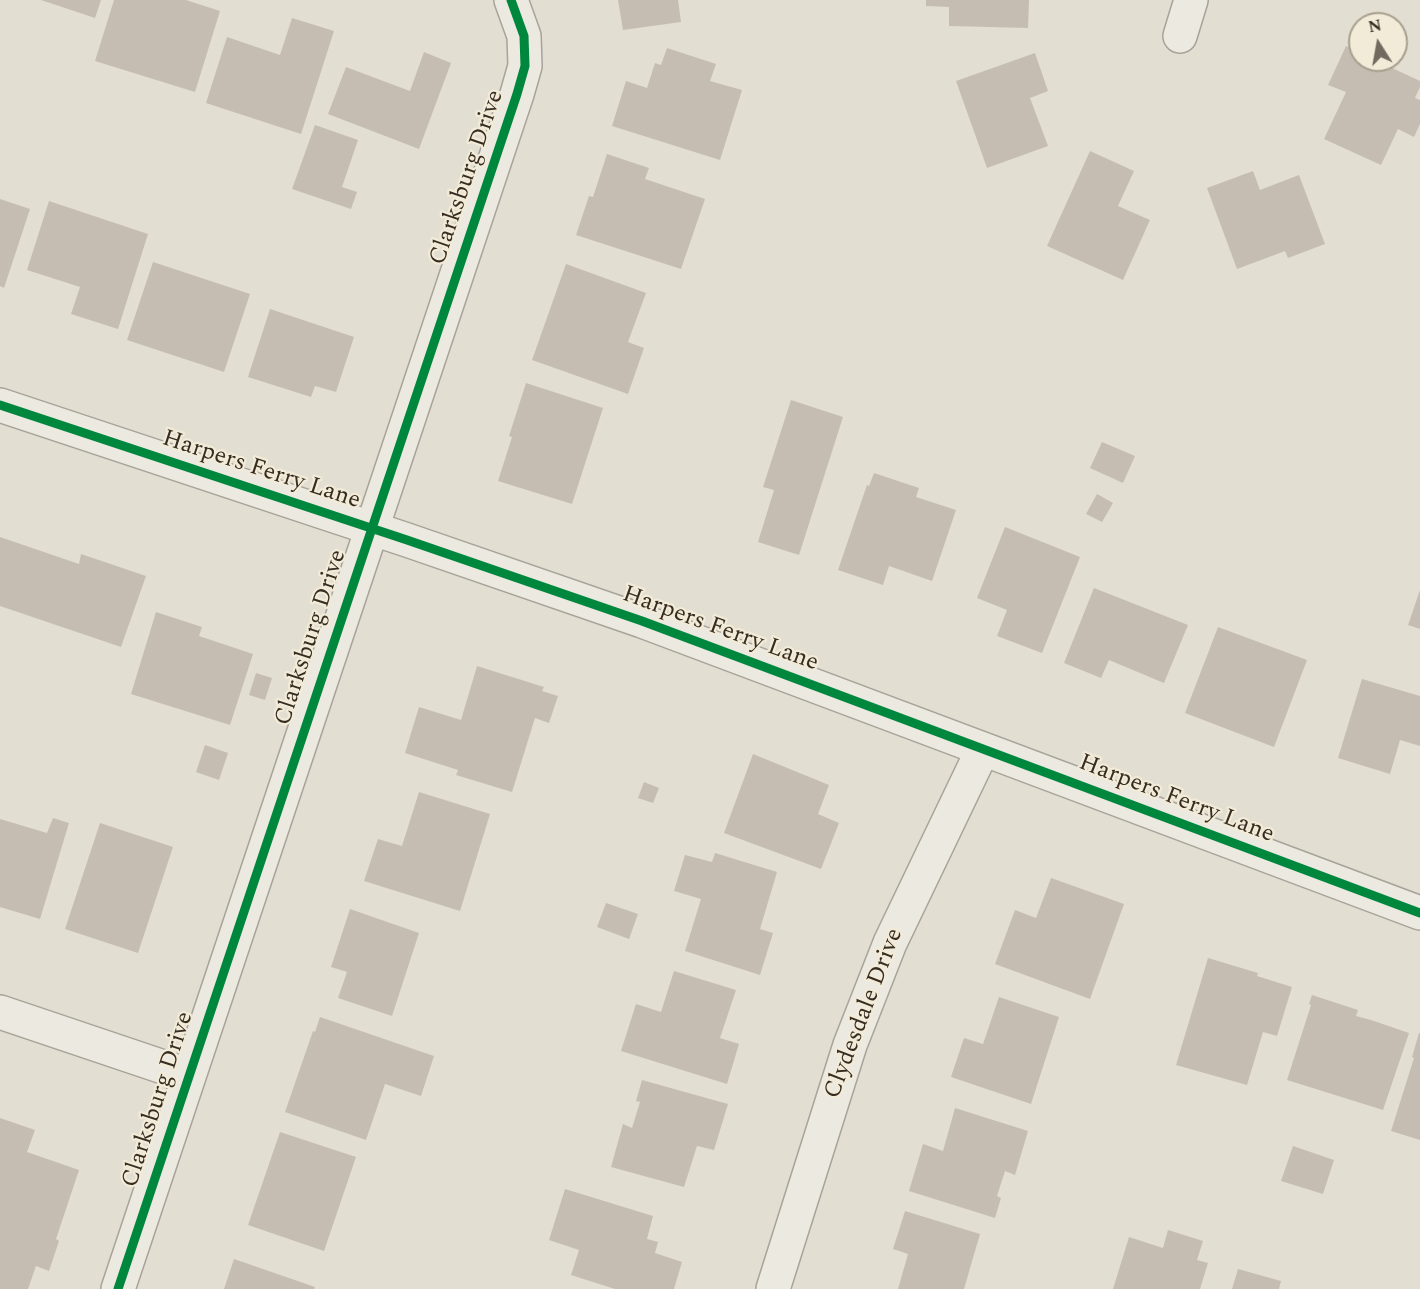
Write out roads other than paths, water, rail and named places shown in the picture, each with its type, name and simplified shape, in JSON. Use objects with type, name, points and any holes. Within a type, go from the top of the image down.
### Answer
[{"type":"street","name":"Clarksburg Drive","points":[[118,1289],[369,527],[525,66],[524,36],[511,0]]},
{"type":"street","points":[[1180,36],[1191,0]]},
{"type":"street","name":"Harpers Ferry Lane","points":[[0,405],[369,527],[642,621],[1420,913]]},
{"type":"street","name":"Clydesdale Drive","points":[[773,1289],[840,1077],[890,943],[983,749]]},
{"type":"street","points":[[0,1012],[187,1075]]}]
